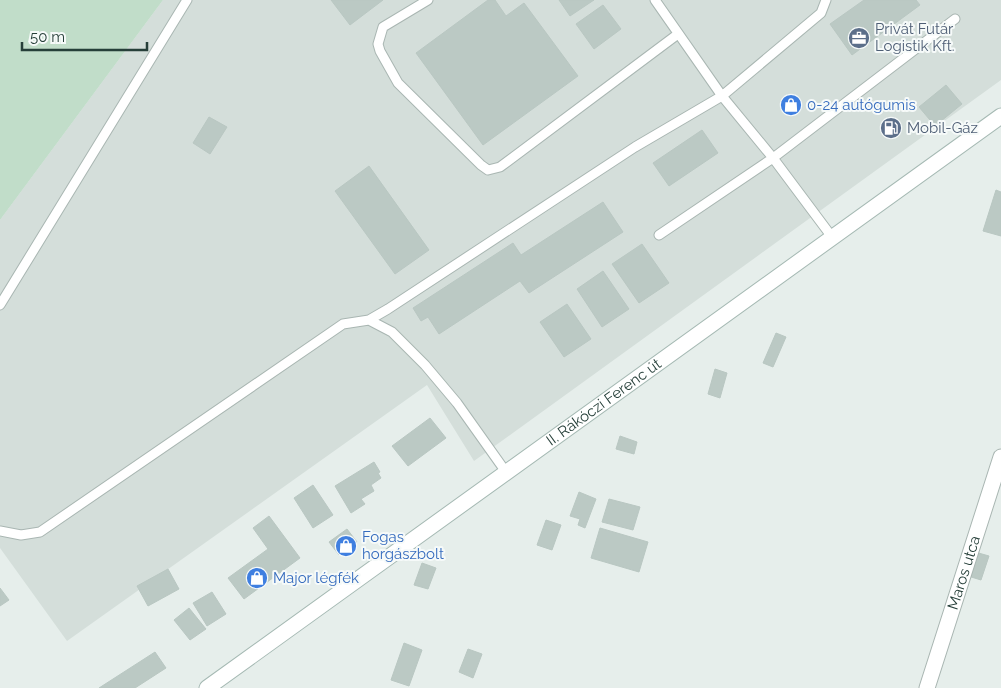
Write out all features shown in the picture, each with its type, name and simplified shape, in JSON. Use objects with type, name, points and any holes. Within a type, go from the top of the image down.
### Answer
[{"type":"main road","name":"II. Rákóczi Ferenc út","points":[[207,688],[1001,116]]},
{"type":"main road","name":"Maros utca","points":[[927,688],[1001,457]]},
{"type":"lane","points":[[0,305],[188,0]]},
{"type":"lane","points":[[428,0],[383,27],[378,44],[380,51],[398,83],[488,170],[500,167],[678,34]]},
{"type":"lane","points":[[655,0],[722,96],[773,158],[832,237]]},
{"type":"lane","points":[[0,531],[21,536],[40,532],[343,324],[369,320],[388,309],[635,147],[722,96],[821,13],[826,0]]},
{"type":"lane","points":[[659,235],[773,158],[955,19]]},
{"type":"lane","points":[[369,320],[392,332],[425,365],[457,403],[506,472]]},
{"type":"shaded area","points":[[163,0],[1001,0],[1001,80],[474,461],[427,385],[67,641],[0,548],[0,220]]},
{"type":"green space","points":[[0,0],[163,0],[0,220]]},
{"type":"building","points":[[331,0],[383,0],[350,25]]},
{"type":"building","points":[[488,0],[495,0],[506,16],[524,3],[578,76],[483,145],[416,53]]},
{"type":"building","points":[[559,0],[594,0],[570,16]]},
{"type":"building","points":[[864,0],[916,0],[920,5],[852,55],[830,24]]},
{"type":"building","points":[[603,5],[621,29],[594,49],[576,24]]},
{"type":"building","points":[[946,85],[962,104],[935,126],[919,107]]},
{"type":"building","points":[[209,117],[227,127],[210,154],[193,143]]},
{"type":"building","points":[[702,130],[718,153],[669,186],[653,163]]},
{"type":"building","points":[[369,166],[429,250],[395,274],[335,191]]},
{"type":"building","points":[[996,190],[1001,192],[1001,236],[983,231]]},
{"type":"building","points":[[603,202],[623,232],[529,293],[520,281],[439,334],[428,317],[421,321],[413,308],[513,243],[521,255]]},
{"type":"building","points":[[642,244],[669,283],[639,303],[612,264]]},
{"type":"building","points":[[603,271],[629,309],[602,327],[577,289]]},
{"type":"building","points":[[567,304],[591,339],[564,357],[540,322]]},
{"type":"building","points":[[776,333],[786,337],[773,367],[763,363]]},
{"type":"building","points":[[715,369],[727,373],[720,398],[708,394]]},
{"type":"building","points":[[430,418],[446,438],[408,466],[392,446]]},
{"type":"building","points":[[620,436],[637,442],[634,454],[616,449]]},
{"type":"building","points":[[374,462],[381,478],[371,485],[374,491],[361,499],[365,504],[351,513],[335,486]]},
{"type":"building","points":[[313,485],[333,515],[313,528],[294,498]]},
{"type":"building","points":[[579,492],[596,499],[585,528],[578,525],[580,519],[570,516]]},
{"type":"building","points":[[609,499],[640,507],[633,530],[602,522]]},
{"type":"building","points":[[269,516],[300,558],[244,599],[228,578],[268,549],[253,528]]},
{"type":"building","points":[[546,520],[561,525],[552,550],[537,545]]},
{"type":"building","points":[[600,528],[648,542],[639,572],[591,558]]},
{"type":"building","points":[[347,529],[357,542],[339,555],[329,542]]},
{"type":"building","points":[[975,552],[989,556],[981,580],[968,576]]},
{"type":"building","points":[[422,563],[436,568],[428,589],[414,585]]},
{"type":"building","points":[[168,569],[179,589],[148,606],[137,586]]},
{"type":"building","points":[[0,588],[9,600],[0,606]]},
{"type":"building","points":[[212,592],[226,614],[207,626],[193,603]]},
{"type":"building","points":[[189,608],[206,629],[190,640],[174,620]]},
{"type":"building","points":[[404,643],[422,650],[409,686],[391,680]]},
{"type":"building","points":[[468,649],[482,654],[473,678],[459,672]]},
{"type":"building","points":[[155,652],[166,668],[135,688],[99,688]]},
{"type":"place","name":"Privát Futár Logistik Kft.","points":[[859,38]]},
{"type":"place","name":"0-24 autógumis","points":[[791,105]]},
{"type":"place","name":"Mobil-Gáz","points":[[891,128]]},
{"type":"place","name":"Fogas horgászbolt","points":[[346,546]]},
{"type":"place","name":"Major légfék","points":[[257,578]]}]
